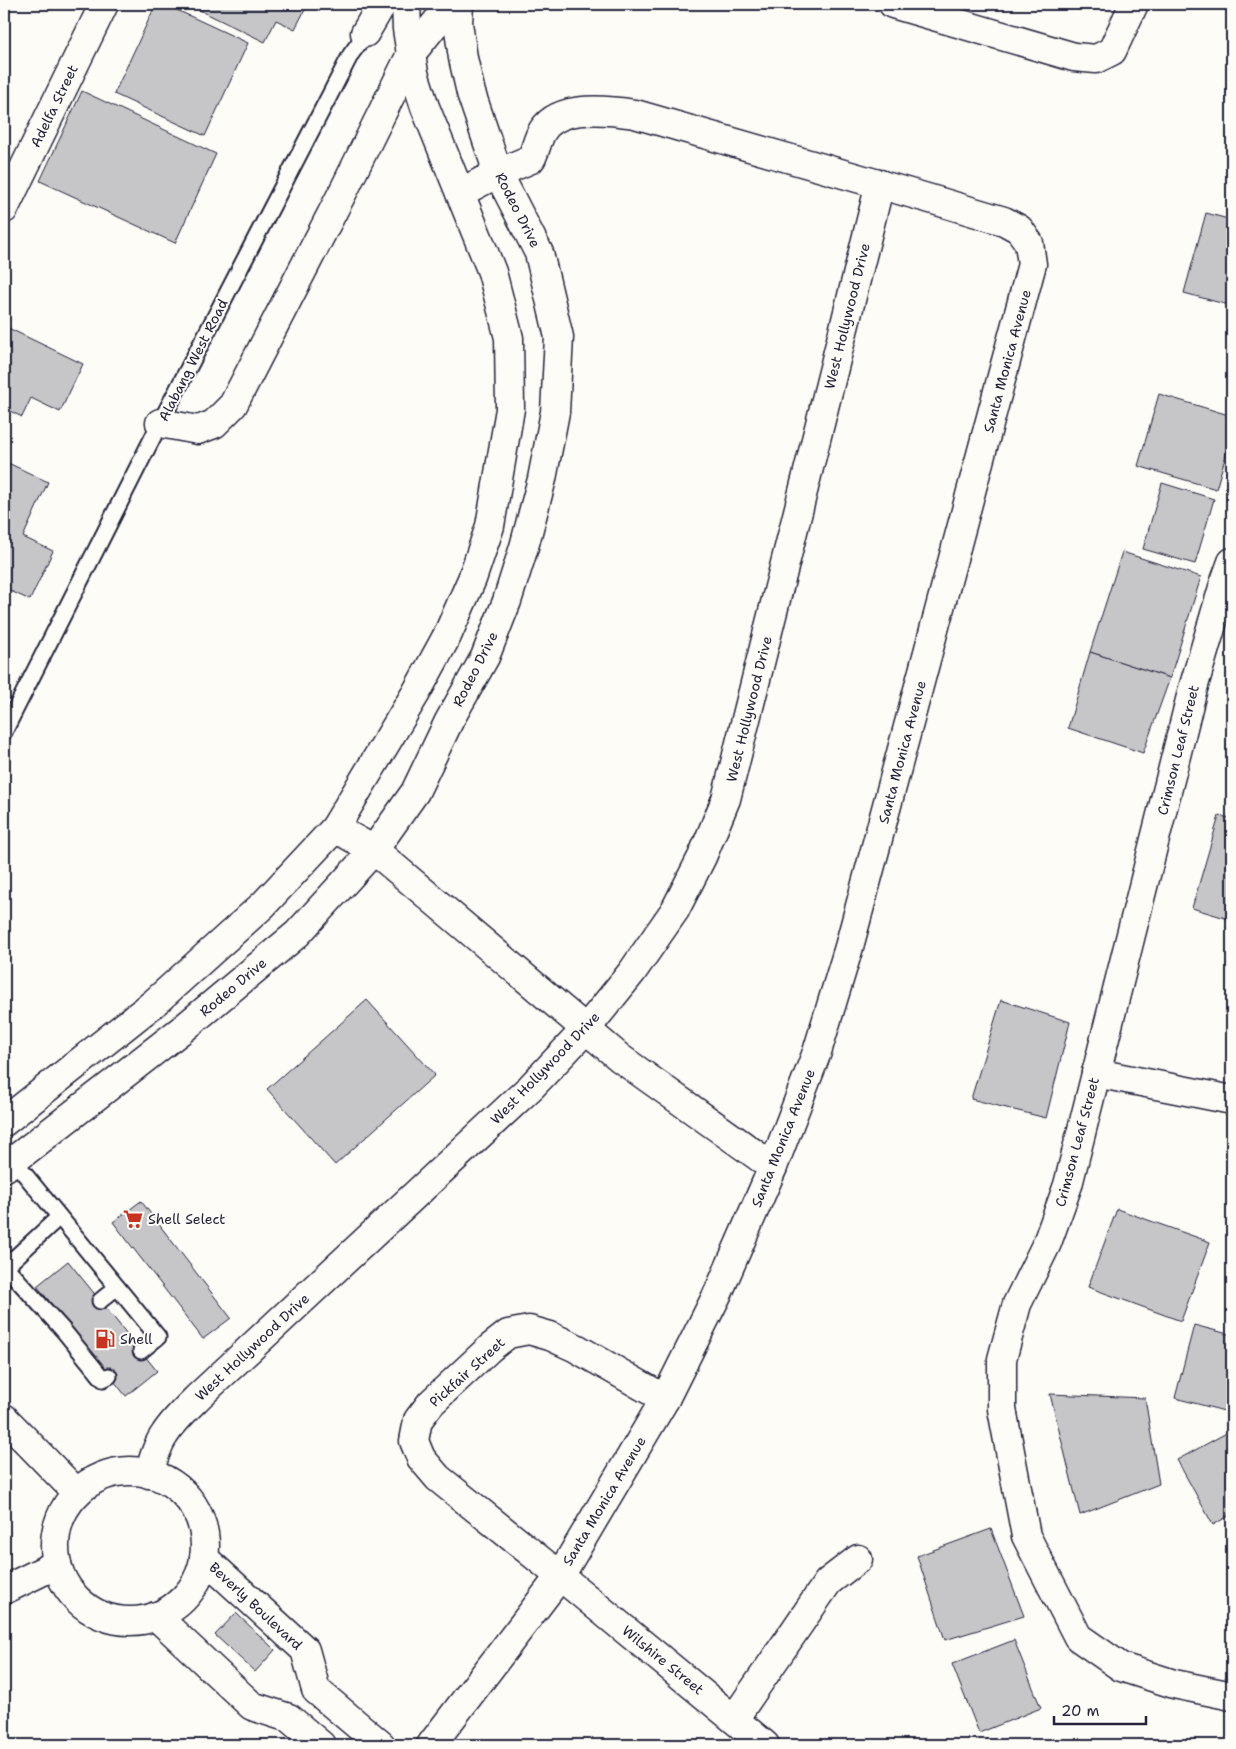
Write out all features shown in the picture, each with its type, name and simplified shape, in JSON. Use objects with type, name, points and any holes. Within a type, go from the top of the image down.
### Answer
[{"type":"street","name":"Adelfa Street","points":[[4,208],[104,4]]},
{"type":"street","points":[[365,33],[382,4]]},
{"type":"street","points":[[4,1122],[154,1002],[263,906],[334,828],[411,701],[447,636],[472,579],[490,526],[510,409],[509,338],[492,272],[425,107],[414,72],[404,4]]},
{"type":"street","points":[[160,424],[198,430],[214,424],[233,405],[346,186],[411,54],[451,4]]},
{"type":"street","name":"Rodeo Drive","points":[[8,1164],[184,1028],[297,934],[374,850],[415,792],[449,721],[485,657],[507,601],[542,479],[555,412],[558,337],[539,252],[498,173],[471,93],[458,23],[459,4]]},
{"type":"street","points":[[893,4],[1074,57],[1096,60],[1112,51],[1134,4]]},
{"type":"street","name":"Santa Monica Avenue","points":[[431,1745],[560,1576],[666,1398],[719,1292],[772,1167],[817,1052],[849,947],[1032,264],[1029,242],[1020,228],[880,184],[635,114],[599,110],[577,112],[552,120],[544,129],[531,159],[498,173],[460,193]]},
{"type":"street","name":"West Hollywood Drive","points":[[149,1474],[153,1459],[164,1434],[193,1403],[531,1087],[586,1029],[632,972],[675,910],[702,857],[726,799],[880,184]]},
{"type":"street","name":"Crimson Leaf Street","points":[[1232,562],[1192,692],[1068,1185],[1047,1243],[1017,1304],[1002,1359],[1002,1409],[1026,1536],[1078,1637],[1121,1666],[1174,1684],[1232,1696]]},
{"type":"street","points":[[334,828],[374,850],[620,1058],[772,1167]]},
{"type":"street","points":[[1096,1073],[1232,1100]]},
{"type":"street","name":"Pickfair Street","points":[[560,1576],[438,1478],[421,1458],[414,1441],[418,1420],[431,1403],[490,1348],[508,1334],[529,1330],[550,1336],[576,1348],[666,1398]]},
{"type":"street","points":[[4,1418],[77,1493]]},
{"type":"street","points":[[129,1471],[149,1474],[169,1482],[186,1496],[198,1514],[205,1536],[204,1558],[200,1573],[193,1587],[183,1600],[156,1616],[138,1620],[120,1620],[103,1616],[87,1607],[74,1595],[64,1581],[57,1564],[55,1545],[58,1526],[65,1508],[77,1493],[93,1481],[110,1474],[129,1471]]},
{"type":"street","name":"Beverly Boulevard","points":[[204,1558],[305,1650],[316,1690],[381,1745]]},
{"type":"street","points":[[734,1719],[828,1582],[858,1559]]},
{"type":"street","points":[[4,1590],[57,1564]]},
{"type":"street","name":"Wilshire Street","points":[[560,1576],[765,1745]]},
{"type":"street","points":[[156,1616],[252,1706],[290,1718],[321,1745]]},
{"type":"lane","name":"Alabang West Road","points":[[4,732],[351,54],[365,33],[380,17],[404,4]]},
{"type":"lane","points":[[8,1164],[59,1217],[158,1337],[142,1351]]},
{"type":"lane","points":[[59,1217],[5,1267],[66,1328],[103,1379],[109,1376]]},
{"type":"lane","points":[[100,1301],[117,1287]]},
{"type":"building","points":[[156,4],[164,4],[248,43],[205,136],[114,94]]},
{"type":"building","points":[[199,4],[308,4],[295,29],[276,20],[265,42],[197,9]]},
{"type":"building","points":[[82,91],[216,154],[175,243],[40,181]]},
{"type":"building","points":[[1206,213],[1232,220],[1232,306],[1184,293]]},
{"type":"building","points":[[4,326],[83,364],[60,412],[31,398],[22,417],[4,408]]},
{"type":"building","points":[[1159,394],[1232,416],[1232,434],[1216,489],[1138,466]]},
{"type":"building","points":[[4,461],[48,482],[23,537],[53,551],[30,600],[4,588]]},
{"type":"building","points":[[1162,483],[1214,499],[1195,564],[1143,549]]},
{"type":"building","points":[[1122,552],[1201,577],[1170,678],[1090,652]]},
{"type":"building","points":[[1090,652],[1170,678],[1143,753],[1068,728]]},
{"type":"building","points":[[1232,720],[1232,747],[1227,745]]},
{"type":"building","points":[[1219,816],[1232,818],[1232,920],[1192,908]]},
{"type":"building","points":[[367,1000],[435,1075],[335,1165],[267,1089]]},
{"type":"building","points":[[1001,1000],[1070,1022],[1046,1118],[971,1099]]},
{"type":"building","points":[[141,1201],[231,1318],[203,1339],[113,1222]]},
{"type":"building","points":[[1117,1209],[1210,1242],[1181,1321],[1088,1287]]},
{"type":"building","name":"Shell","points":[[68,1261],[157,1371],[126,1396],[37,1286]]},
{"type":"building","points":[[1194,1325],[1232,1335],[1232,1413],[1175,1398]]},
{"type":"building","points":[[1050,1394],[1145,1398],[1159,1484],[1080,1515]]},
{"type":"building","points":[[1232,1430],[1232,1514],[1213,1525],[1177,1460]]},
{"type":"building","points":[[991,1529],[1024,1616],[945,1640],[917,1556]]},
{"type":"building","points":[[236,1613],[275,1650],[255,1672],[215,1635]]},
{"type":"building","points":[[1014,1640],[1041,1708],[979,1733],[952,1664]]},
{"type":"place","name":"Shell Select","points":[[133,1219]]},
{"type":"place","name":"Shell","points":[[105,1339]]}]
